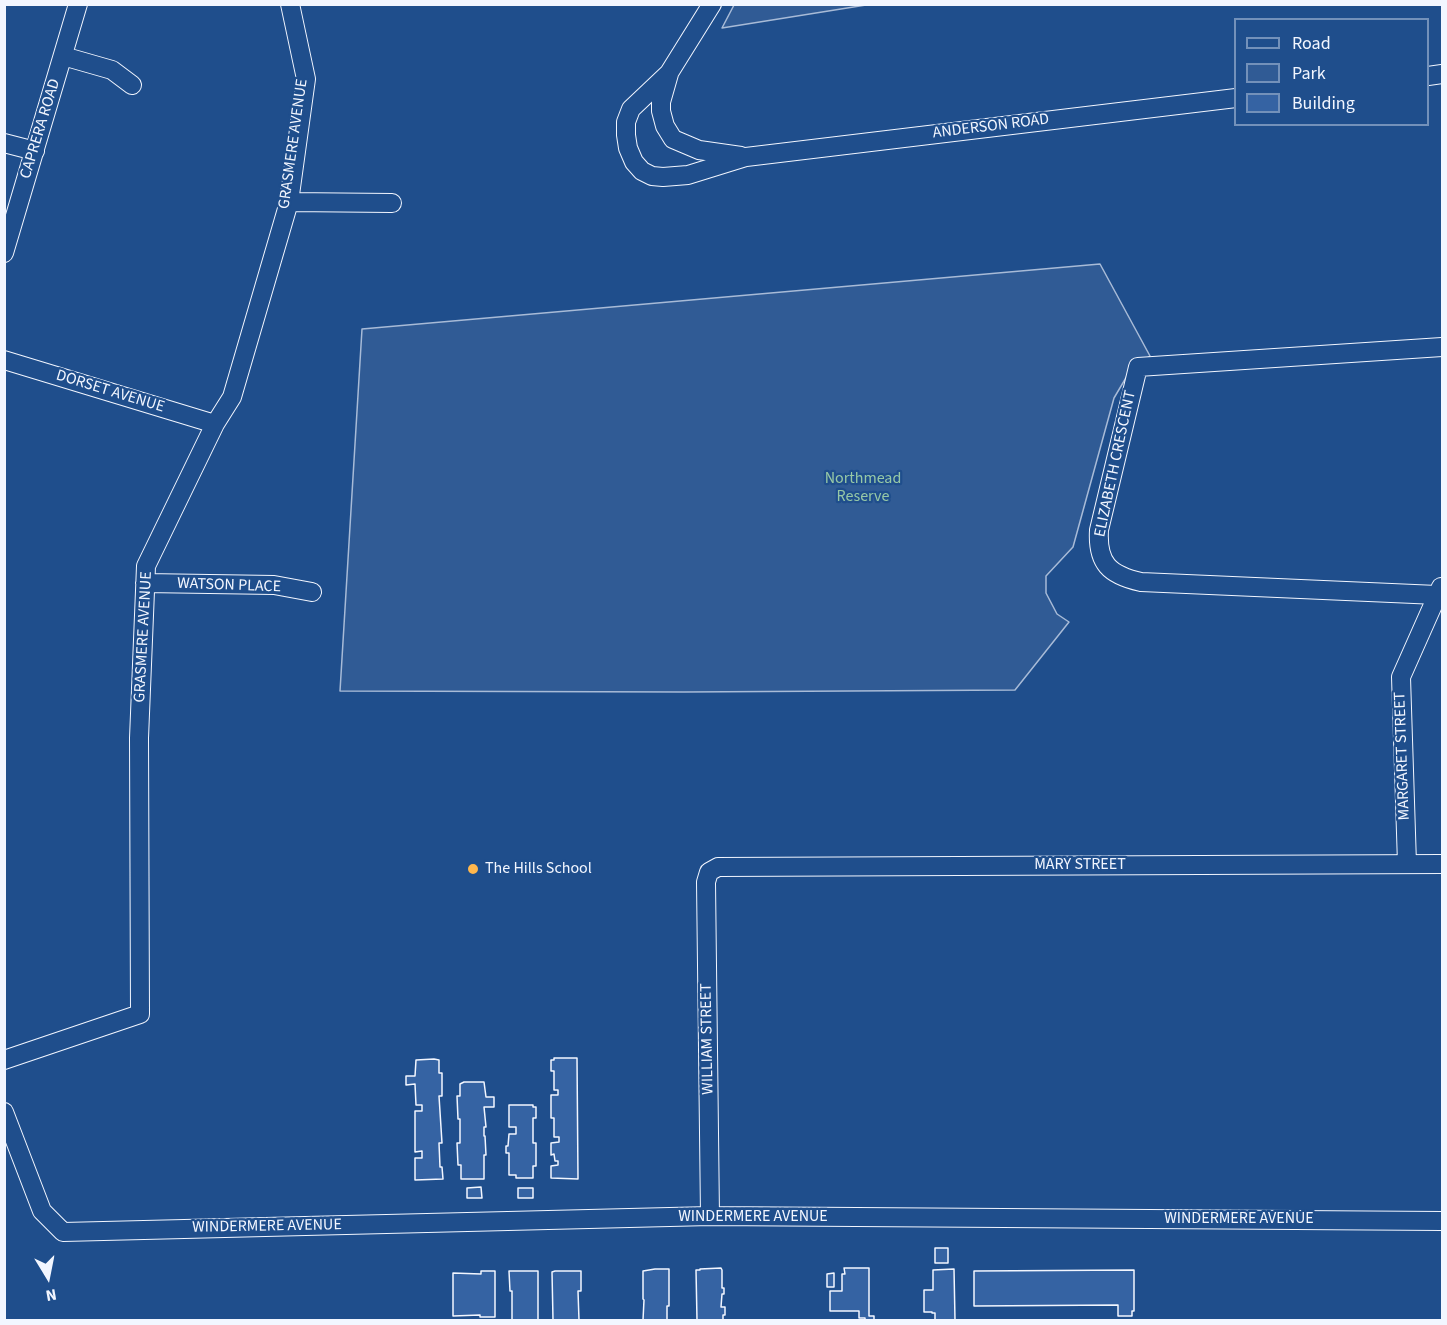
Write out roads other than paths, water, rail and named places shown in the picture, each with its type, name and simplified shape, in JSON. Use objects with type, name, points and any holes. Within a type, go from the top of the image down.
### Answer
[{"type":"street","name":"CAPRERA ROAD","points":[[4,253],[78,4]]},
{"type":"street","name":"GRASMERE AVENUE","points":[[4,1060],[140,1014],[139,738],[146,566],[216,424],[232,397],[289,202],[306,79],[290,4]]},
{"type":"street","name":"ANDERSON ROAD","points":[[712,4],[669,73],[631,110],[626,122],[628,148],[634,162],[642,171],[652,176],[681,176],[746,157],[1234,98]]},
{"type":"street","points":[[63,56],[112,70],[132,85]]},
{"type":"street","name":"ANDERSON ROAD","points":[[669,73],[661,102],[661,111],[664,126],[674,139],[699,150],[746,157]]},
{"type":"street","points":[[4,143],[34,152]]},
{"type":"street","points":[[289,202],[392,203]]},
{"type":"street","name":"ELIZABETH CRESCENT","points":[[1440,590],[1140,582],[1116,574],[1102,558],[1098,544],[1099,530],[1138,367],[1443,347]]},
{"type":"street","name":"DORSET AVENUE","points":[[4,360],[216,424]]},
{"type":"street","name":"WATSON PLACE","points":[[145,583],[274,585],[312,592]]},
{"type":"street","name":"MARGARET STREET","points":[[1407,864],[1401,678],[1440,590]]},
{"type":"street","name":"MARY STREET","points":[[718,867],[1443,864]]},
{"type":"street","name":"WILLIAM STREET","points":[[710,1216],[706,882],[710,872],[718,867]]},
{"type":"street","name":"WINDERMERE AVENUE","points":[[4,1112],[42,1211],[63,1232],[710,1216],[1443,1221]]},
{"type":"place","name":"The Hills School","points":[[473,869]]},
{"type":"park label","name":"Northmead Reserve","points":[[863,488]]}]
